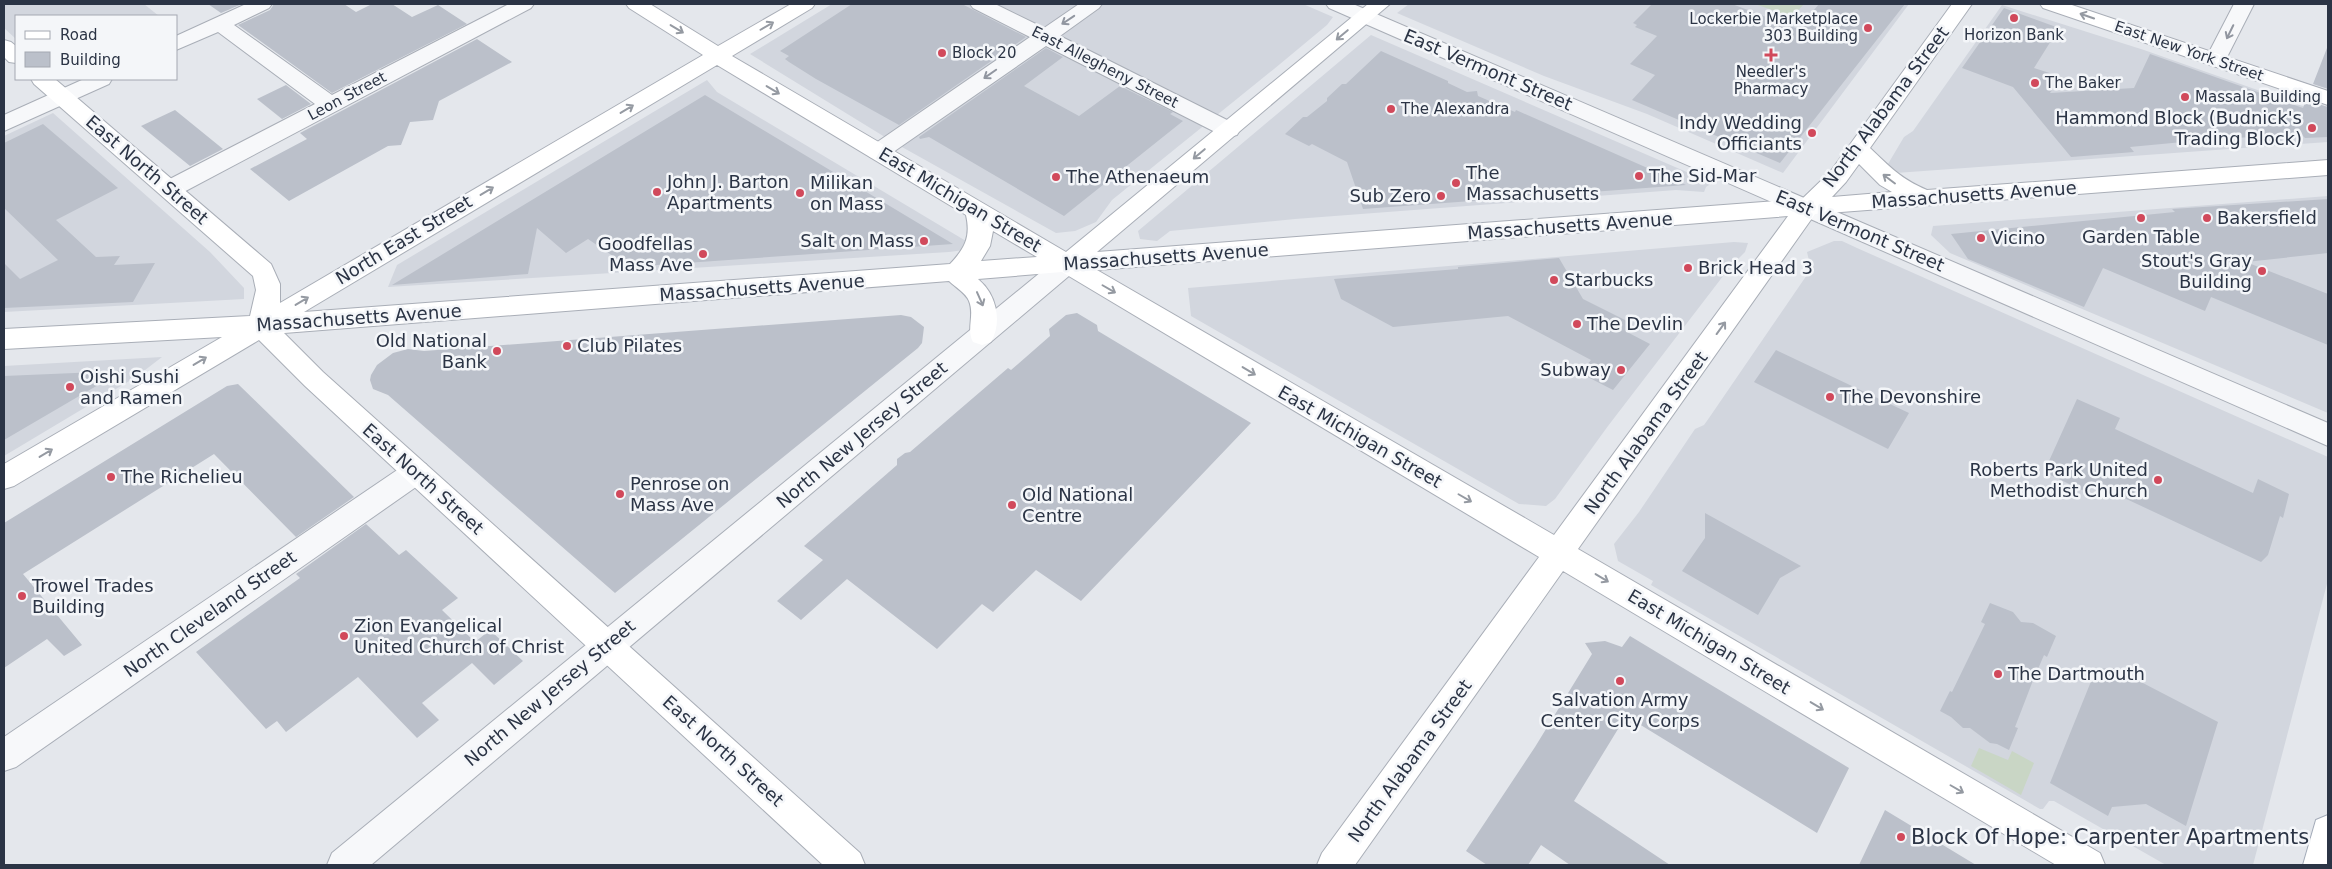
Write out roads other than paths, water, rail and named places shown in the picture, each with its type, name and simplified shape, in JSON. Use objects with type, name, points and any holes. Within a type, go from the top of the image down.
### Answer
[{"type":"main road","name":"East Michigan Street","points":[[636,4],[878,152],[2088,865]]},
{"type":"main road","name":"North East Street","points":[[4,478],[805,4]]},
{"type":"main road","name":"North Alabama Street","points":[[1334,865],[1807,208],[1838,177],[1962,4]]},
{"type":"main road","name":"East New York Street","points":[[2050,4],[2328,98]]},
{"type":"main road","name":"North New Jersey Street","points":[[1067,264],[1372,10]]},
{"type":"main road","points":[[4,46],[15,56]]},
{"type":"main road","name":"East North Street","points":[[43,80],[262,270],[267,278],[270,289],[260,325],[314,379],[848,865]]},
{"type":"main road","points":[[1858,150],[1872,160],[1882,174],[1893,183],[1927,199]]},
{"type":"main road","name":"Massachusetts Avenue","points":[[4,339],[260,325],[2328,168]]},
{"type":"main road","points":[[977,210],[981,223],[980,245],[955,273],[970,284],[982,298],[984,314],[982,335]]},
{"type":"main road","points":[[2320,865],[2328,832]]},
{"type":"street","points":[[178,43],[262,4]]},
{"type":"street","name":"Leon Street","points":[[170,189],[524,4]]},
{"type":"street","name":"East Allegheny Street","points":[[980,4],[1229,130]]},
{"type":"street","points":[[878,152],[1092,4]]},
{"type":"street","name":"East Vermont Street","points":[[1336,4],[1372,10],[1807,208],[2328,435]]},
{"type":"street","points":[[2216,60],[2244,4]]},
{"type":"street","points":[[220,24],[330,105]]},
{"type":"street","points":[[4,124],[99,80]]},
{"type":"street","name":"North New Jersey Street","points":[[344,865],[1067,264]]},
{"type":"street","name":"North Cleveland Street","points":[[4,756],[416,472]]},
{"type":"place","name":"Horizon Bank","points":[[2014,18]]},
{"type":"place","name":"Lockerbie Marketplace 303 Building","points":[[1868,28]]},
{"type":"place","name":"Block 20","points":[[942,53]]},
{"type":"place","name":"Needler's Pharmacy","points":[[1771,55]]},
{"type":"place","name":"The Baker","points":[[2035,83]]},
{"type":"place","name":"Massala Building","points":[[2185,97]]},
{"type":"place","name":"The Alexandra","points":[[1391,109]]},
{"type":"place","name":"Hammond Block (Budnick's Trading Block)","points":[[2312,128]]},
{"type":"place","name":"Indy Wedding Officiants","points":[[1812,133]]},
{"type":"place","name":"The Sid-Mar","points":[[1639,176]]},
{"type":"place","name":"The Athenaeum","points":[[1056,177]]},
{"type":"place","name":"The Massachusetts","points":[[1456,183]]},
{"type":"place","name":"John J. Barton Apartments","points":[[657,192]]},
{"type":"place","name":"Milikan on Mass","points":[[800,193]]},
{"type":"place","name":"Sub Zero","points":[[1441,196]]},
{"type":"place","name":"Garden Table","points":[[2141,218]]},
{"type":"place","name":"Bakersfield","points":[[2207,218]]},
{"type":"place","name":"Vicino","points":[[1981,238]]},
{"type":"place","name":"Salt on Mass","points":[[924,241]]},
{"type":"place","name":"Goodfellas Mass Ave","points":[[703,254]]},
{"type":"place","name":"Brick Head 3","points":[[1688,268]]},
{"type":"place","name":"Stout's Gray Building","points":[[2262,271]]},
{"type":"place","name":"Starbucks","points":[[1554,280]]},
{"type":"place","name":"The Devlin","points":[[1577,324]]},
{"type":"place","name":"Club Pilates","points":[[567,346]]},
{"type":"place","name":"Old National Bank","points":[[497,351]]},
{"type":"place","name":"Subway","points":[[1621,370]]},
{"type":"place","name":"Oishi Sushi and Ramen","points":[[70,387]]},
{"type":"place","name":"The Devonshire","points":[[1830,397]]},
{"type":"place","name":"The Richelieu","points":[[111,477]]},
{"type":"place","name":"Roberts Park United Methodist Church","points":[[2158,480]]},
{"type":"place","name":"Penrose on Mass Ave","points":[[620,494]]},
{"type":"place","name":"Old National Centre","points":[[1012,505]]},
{"type":"place","name":"Trowel Trades Building","points":[[22,596]]},
{"type":"place","name":"Zion Evangelical United Church of Christ","points":[[344,636]]},
{"type":"place","name":"The Dartmouth","points":[[1998,674]]},
{"type":"place","name":"Salvation Army Center City Corps","points":[[1620,681]]},
{"type":"place","name":"Block Of Hope: Carpenter Apartments","points":[[1901,837]]}]
